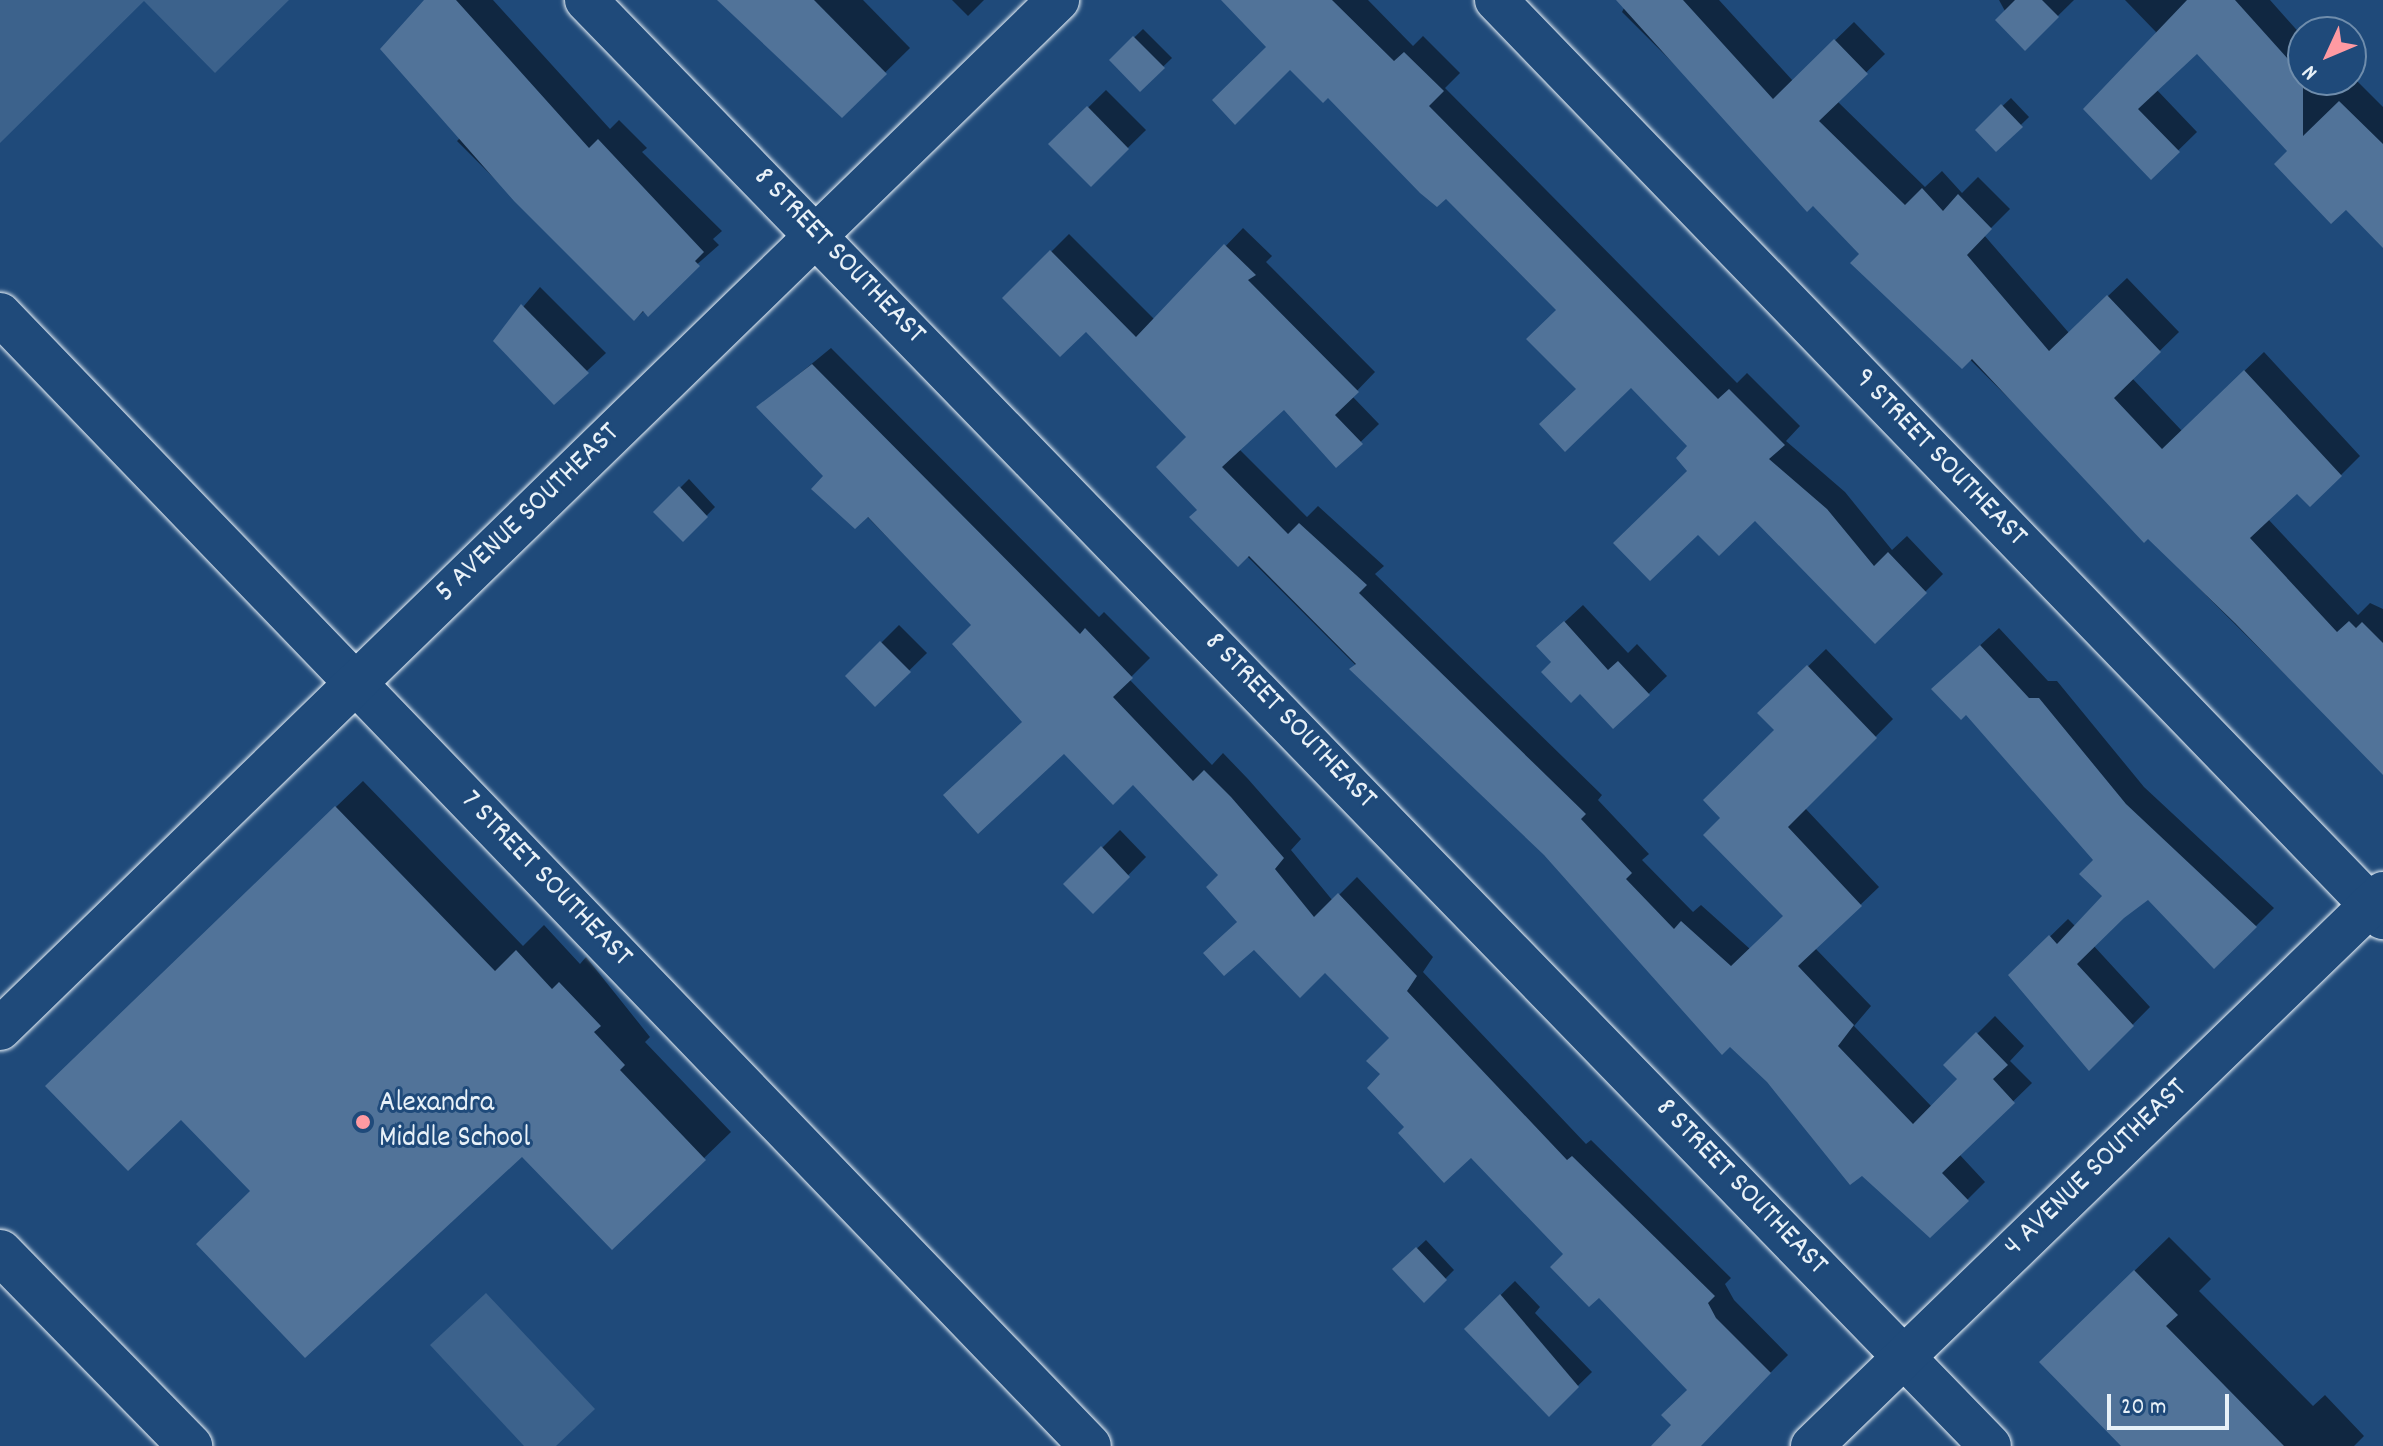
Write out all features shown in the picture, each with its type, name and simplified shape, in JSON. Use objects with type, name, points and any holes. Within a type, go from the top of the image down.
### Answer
[{"type":"street","name":"8 STREET SOUTHEAST","points":[[586,0],[1990,1446]]},
{"type":"street","name":"5 AVENUE SOUTHEAST","points":[[0,1029],[1058,0]]},
{"type":"street","name":"9 STREET SOUTHEAST","points":[[1496,0],[2379,905]]},
{"type":"street","name":"7 STREET SOUTHEAST","points":[[0,314],[1090,1446]]},
{"type":"street","name":"4 AVENUE SOUTHEAST","points":[[1812,1446],[2379,905]]},
{"type":"street","points":[[0,1252],[190,1446]]},
{"type":"shaded area","points":[[0,0],[289,0],[215,73],[144,1],[0,143]]},
{"type":"shaded area","points":[[486,1293],[595,1409],[556,1446],[524,1446],[430,1345]]},
{"type":"building","points":[[424,0],[456,0],[589,148],[598,139],[704,252],[695,261],[700,266],[648,317],[643,311],[634,321],[514,201],[380,49]]},
{"type":"building","points":[[717,0],[814,0],[887,74],[842,118]]},
{"type":"building","points":[[1221,0],[1332,0],[1394,61],[1404,52],[1444,91],[1429,106],[1718,399],[1729,389],[1785,445],[1769,459],[1827,509],[1874,566],[1888,552],[1927,593],[1875,644],[1755,521],[1719,556],[1698,535],[1650,581],[1613,543],[1687,471],[1676,458],[1687,446],[1631,388],[1565,452],[1539,424],[1576,389],[1526,339],[1556,310],[1446,199],[1437,207],[1420,193],[1328,98],[1323,103],[1290,70],[1235,125],[1212,100],[1266,47]]},
{"type":"building","points":[[1616,0],[1683,0],[1773,99],[1834,39],[1868,74],[1819,121],[1905,205],[1922,188],[1943,211],[1958,194],[1992,229],[1967,255],[2049,351],[2107,295],[2161,352],[2114,398],[2162,449],[2244,370],[2342,476],[2310,507],[2297,494],[2250,538],[2337,632],[2349,621],[2356,628],[2362,622],[2383,643],[2383,775],[2235,623],[2148,539],[2144,543],[1972,359],[1962,369],[1850,263],[1859,254],[1813,206],[1807,212]]},
{"type":"building","points":[[2015,0],[2042,0],[2059,17],[2025,51],[1995,20]]},
{"type":"building","points":[[2187,0],[2235,0],[2287,58],[2287,96],[2303,96],[2303,136],[2339,101],[2383,144],[2383,248],[2346,210],[2331,224],[2274,164],[2287,151],[2197,54],[2138,109],[2180,152],[2151,180],[2083,109]]},
{"type":"building","points":[[1133,36],[1165,68],[1140,92],[1109,60]]},
{"type":"building","points":[[2001,104],[2023,127],[1996,152],[1975,130]]},
{"type":"building","points":[[1087,106],[1129,149],[1091,187],[1048,144]]},
{"type":"building","points":[[1224,244],[1256,275],[1248,280],[1359,392],[1335,415],[1363,444],[1336,468],[1284,410],[1222,467],[1288,534],[1299,523],[1367,585],[1359,593],[1586,814],[1581,819],[1632,873],[1626,879],[1674,929],[1681,921],[1731,966],[1783,916],[1703,835],[1720,818],[1703,800],[1774,730],[1757,713],[1807,665],[1877,738],[1788,827],[1862,906],[1798,966],[1854,1025],[1838,1046],[1913,1124],[1957,1079],[1943,1065],[1976,1032],[2008,1065],[1993,1079],[2015,1103],[1942,1173],[1969,1201],[1930,1238],[1862,1176],[1850,1185],[1767,1082],[1730,1047],[1722,1055],[1544,855],[1349,669],[1356,664],[1249,556],[1238,567],[1189,517],[1197,510],[1156,467],[1186,437],[1086,332],[1060,357],[1002,298],[1050,250],[1136,337]]},
{"type":"building","points":[[521,304],[589,373],[554,405],[493,341]]},
{"type":"building","points":[[812,364],[1080,634],[1085,628],[1133,678],[1113,697],[1193,781],[1204,770],[1231,797],[1284,858],[1275,869],[1314,917],[1338,893],[1417,976],[1407,991],[1567,1160],[1572,1156],[1715,1296],[1708,1303],[1716,1318],[1771,1373],[1701,1446],[1651,1446],[1671,1425],[1661,1415],[1687,1390],[1599,1298],[1589,1307],[1550,1267],[1563,1254],[1471,1158],[1444,1183],[1398,1133],[1404,1127],[1367,1088],[1380,1074],[1366,1061],[1389,1038],[1325,973],[1300,998],[1254,950],[1224,976],[1203,953],[1237,922],[1206,887],[1218,875],[1133,785],[1113,805],[1064,754],[978,834],[943,795],[1022,722],[952,644],[971,625],[868,517],[855,529],[811,489],[823,476],[756,407]]},
{"type":"building","points":[[679,486],[708,517],[683,542],[653,512]]},
{"type":"building","points":[[1564,621],[1608,670],[1618,661],[1650,695],[1613,729],[1580,694],[1571,703],[1541,672],[1551,662],[1536,646]]},
{"type":"building","points":[[880,641],[911,672],[875,707],[845,676]]},
{"type":"building","points":[[1980,645],[2029,698],[2039,698],[2126,804],[2257,927],[2214,969],[2148,900],[2124,918],[2077,964],[2134,1026],[2089,1071],[2008,975],[2049,935],[2057,944],[2102,896],[2079,874],[2093,860],[1966,715],[1961,720],[1931,689]]},
{"type":"building","points":[[335,806],[495,971],[516,950],[552,989],[559,982],[601,1026],[594,1032],[625,1065],[620,1070],[706,1160],[612,1250],[522,1157],[305,1358],[196,1244],[250,1191],[181,1120],[128,1171],[45,1086]]},
{"type":"building","points":[[1101,846],[1130,877],[1093,914],[1063,884]]},
{"type":"building","points":[[1416,1247],[1447,1280],[1424,1303],[1392,1269]]},
{"type":"building","points":[[2134,1270],[2178,1315],[2166,1326],[2284,1446],[2121,1446],[2039,1362]]},
{"type":"building","points":[[1500,1294],[1579,1387],[1549,1417],[1464,1329]]},
{"type":"place","name":"Alexandra Middle School","points":[[363,1122]]}]
